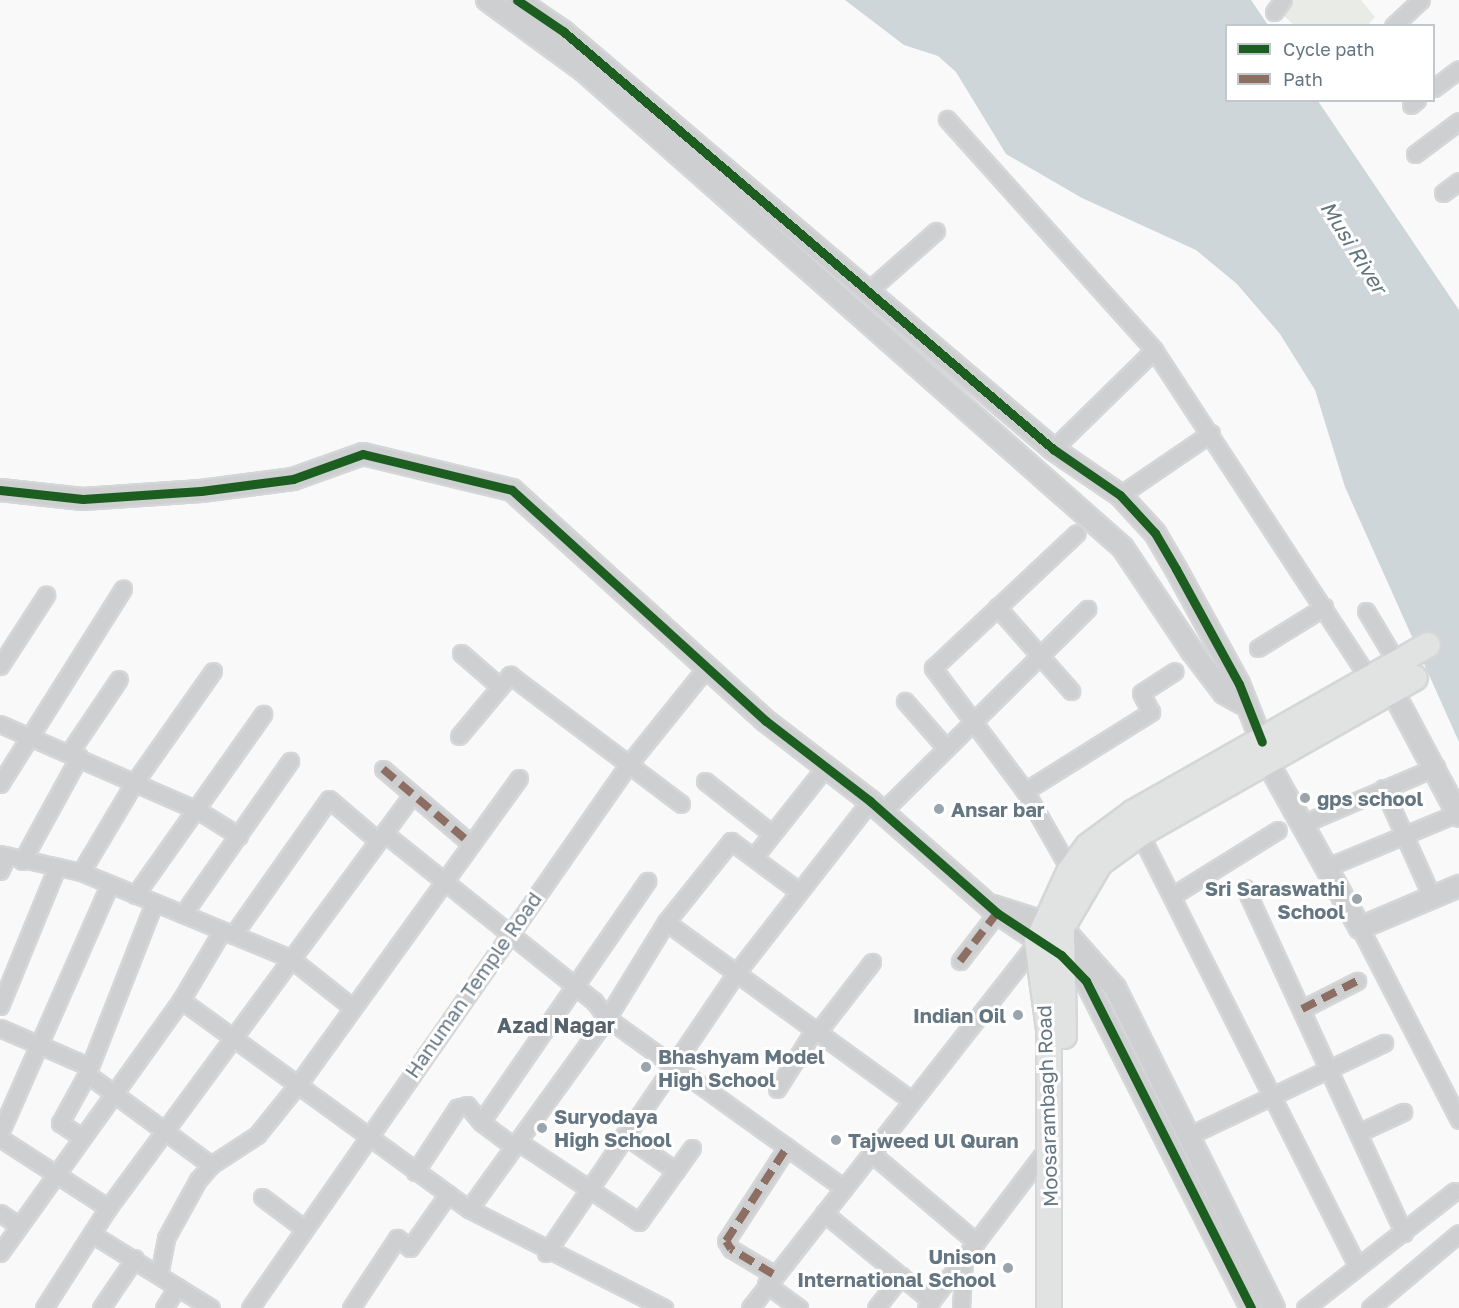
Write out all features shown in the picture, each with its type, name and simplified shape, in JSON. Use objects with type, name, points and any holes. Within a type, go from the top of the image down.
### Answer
[{"type":"main road","points":[[1047,929],[1100,863],[1370,680],[1428,645]]},
{"type":"main road","points":[[1047,929],[1070,870],[1088,846],[1134,812],[1393,692],[1415,678]]},
{"type":"main road","name":"Moosarambagh Road","points":[[1047,929],[1061,955],[1067,1119],[1062,1308]]},
{"type":"main road","name":"Moosarambagh Road","points":[[1047,929],[1051,1144],[1049,1308]]},
{"type":"street","points":[[487,0],[583,70],[1123,548],[1192,651],[1224,693],[1242,703]]},
{"type":"street","points":[[517,0],[564,32],[1053,449],[1120,495],[1160,542],[1239,684],[1242,703],[1264,752],[1325,868],[1360,928],[1459,1120]]},
{"type":"street","points":[[1396,24],[1415,2]]},
{"type":"street","points":[[1435,87],[1459,69]]},
{"type":"street","points":[[947,119],[1154,350],[1211,433],[1370,680]]},
{"type":"street","points":[[1415,154],[1459,121]]},
{"type":"street","points":[[1443,193],[1459,181]]},
{"type":"street","points":[[867,292],[936,231]]},
{"type":"street","points":[[1053,449],[1154,350]]},
{"type":"street","points":[[1120,495],[1211,433]]},
{"type":"street","points":[[0,490],[83,499],[201,491],[293,479],[363,454],[387,456],[456,481],[512,490],[706,668],[876,806],[995,910],[1047,929],[1115,988],[1274,1308]]},
{"type":"street","points":[[1070,870],[1025,791],[933,668],[1077,533]]},
{"type":"street","points":[[0,784],[27,736],[123,589]]},
{"type":"street","points":[[0,666],[46,595]]},
{"type":"street","points":[[997,607],[1042,654],[1071,691]]},
{"type":"street","points":[[1258,648],[1324,607]]},
{"type":"street","points":[[546,1253],[624,1135],[675,1066],[737,972],[797,890],[876,806],[946,748],[1088,609]]},
{"type":"street","points":[[1366,611],[1397,663]]},
{"type":"street","points":[[461,653],[498,685]]},
{"type":"street","name":"Hanuman Temple Road","points":[[250,1308],[302,1227],[510,936],[628,765],[706,668]]},
{"type":"street","points":[[81,872],[134,783],[213,671]]},
{"type":"street","points":[[1025,791],[1151,712],[1141,693],[1175,671]]},
{"type":"street","points":[[459,736],[498,685],[510,675],[681,804]]},
{"type":"street","points":[[22,861],[74,755],[119,679]]},
{"type":"street","points":[[1325,868],[1402,835],[1459,814],[1436,767],[1393,692]]},
{"type":"street","points":[[905,701],[946,748]]},
{"type":"street","points":[[135,895],[199,812],[263,714]]},
{"type":"street","points":[[0,724],[199,812],[239,836]]},
{"type":"street","points":[[183,914],[290,761]]},
{"type":"street","points":[[754,857],[826,766]]},
{"type":"street","points":[[1302,824],[1436,767]]},
{"type":"street","points":[[383,769],[470,843]]},
{"type":"street","points":[[0,1028],[39,1044],[87,1070],[112,1092],[211,1165],[232,1161],[257,1135],[299,1083],[519,778]]},
{"type":"street","points":[[705,781],[772,834]]},
{"type":"street","points":[[1383,788],[1402,835],[1432,897]]},
{"type":"street","points":[[49,1306],[108,1208],[412,795]]},
{"type":"street","points":[[0,1253],[53,1172],[181,1000],[227,933],[329,799],[444,879],[510,936],[573,984],[607,1018],[844,1188]]},
{"type":"street","points":[[1174,894],[1278,830]]},
{"type":"street","points":[[1140,834],[1174,894],[1269,1094],[1357,1266]]},
{"type":"street","points":[[470,1209],[607,1018],[666,922],[731,841],[797,890]]},
{"type":"street","points":[[0,871],[3,855],[22,861],[81,872],[290,958],[353,1008]]},
{"type":"street","points":[[0,1006],[57,867]]},
{"type":"street","points":[[481,1122],[573,984],[646,881]]},
{"type":"street","points":[[0,1133],[110,884]]},
{"type":"street","points":[[1360,928],[1459,886]]},
{"type":"street","points":[[1245,888],[1404,1233]]},
{"type":"street","points":[[80,1136],[60,1123],[87,1070],[154,903]]},
{"type":"street","points":[[960,961],[995,910]]},
{"type":"street","points":[[666,922],[818,1028],[912,1101]]},
{"type":"street","points":[[750,1308],[770,1279],[1047,929]]},
{"type":"street","points":[[1061,955],[1086,981],[1251,1308]]},
{"type":"street","points":[[777,1089],[818,1028],[872,962]]},
{"type":"street","points":[[1302,1009],[1358,981]]},
{"type":"street","points":[[181,1000],[299,1083],[415,1172],[470,1209],[546,1253],[664,1308]]},
{"type":"street","points":[[1190,1135],[1269,1094],[1384,1043]]},
{"type":"street","points":[[415,1172],[457,1108],[467,1106],[481,1122],[639,1222],[692,1148]]},
{"type":"street","points":[[1358,1133],[1402,1112]]},
{"type":"street","points":[[624,1135],[676,1171]]},
{"type":"street","points":[[0,1138],[108,1208]]},
{"type":"street","points":[[824,1213],[902,1276],[929,1304],[1051,1144]]},
{"type":"street","points":[[787,1147],[726,1241],[799,1308]]},
{"type":"street","points":[[871,1153],[976,1242]]},
{"type":"street","points":[[159,1275],[166,1238],[211,1165]]},
{"type":"street","points":[[1305,1308],[1455,1191]]},
{"type":"street","points":[[351,1308],[397,1238],[410,1248],[448,1194]]},
{"type":"street","points":[[262,1197],[302,1227]]},
{"type":"street","points":[[0,1213],[18,1225]]},
{"type":"street","points":[[1370,1308],[1459,1233]]},
{"type":"street","points":[[92,1234],[135,1258],[211,1308]]},
{"type":"street","points":[[961,1308],[964,1257]]},
{"type":"street","points":[[101,1308],[135,1258]]},
{"type":"street","points":[[876,1308],[902,1276]]},
{"type":"street","points":[[164,1308],[177,1287]]},
{"type":"shaded area","points":[[1294,0],[1361,0],[1375,17],[1369,24],[1293,24],[1283,15]]},
{"type":"water","name":"Musi River","points":[[845,0],[1251,0],[1267,24],[1225,24],[1225,102],[1319,102],[1459,310],[1459,742],[1345,487],[1315,390],[1280,334],[1237,284],[1196,250],[1082,198],[1006,154],[956,72],[938,56],[904,45]]},
{"type":"marked path","points":[[383,769],[470,843]]},
{"type":"marked path","points":[[960,961],[997,913]]},
{"type":"marked path","points":[[1302,1009],[1357,981]]},
{"type":"marked path","points":[[773,1274],[731,1249],[726,1241],[787,1147]]},
{"type":"cycle path","points":[[517,0],[564,32],[1053,449],[1120,495],[1155,533],[1176,569],[1239,684],[1262,742]]},
{"type":"cycle path","points":[[0,490],[83,499],[201,491],[293,479],[363,454],[512,490],[766,721],[870,801],[997,913],[1061,955],[1086,981],[1251,1308]]},
{"type":"place","name":"gps school","points":[[1305,798]]},
{"type":"place","name":"Ansar bar","points":[[939,809]]},
{"type":"place","name":"Sri Saraswathi School","points":[[1357,899]]},
{"type":"place","name":"Indian Oil","points":[[1018,1015]]},
{"type":"place","name":"Bhashyam Model High School","points":[[646,1067]]},
{"type":"place","name":"Suryodaya High School","points":[[542,1128]]},
{"type":"place","name":"Tajweed Ul Quran","points":[[836,1140]]},
{"type":"place","name":"Unison International School","points":[[1008,1268]]},
{"type":"district","name":"Azad Nagar","points":[[556,1025]]}]
